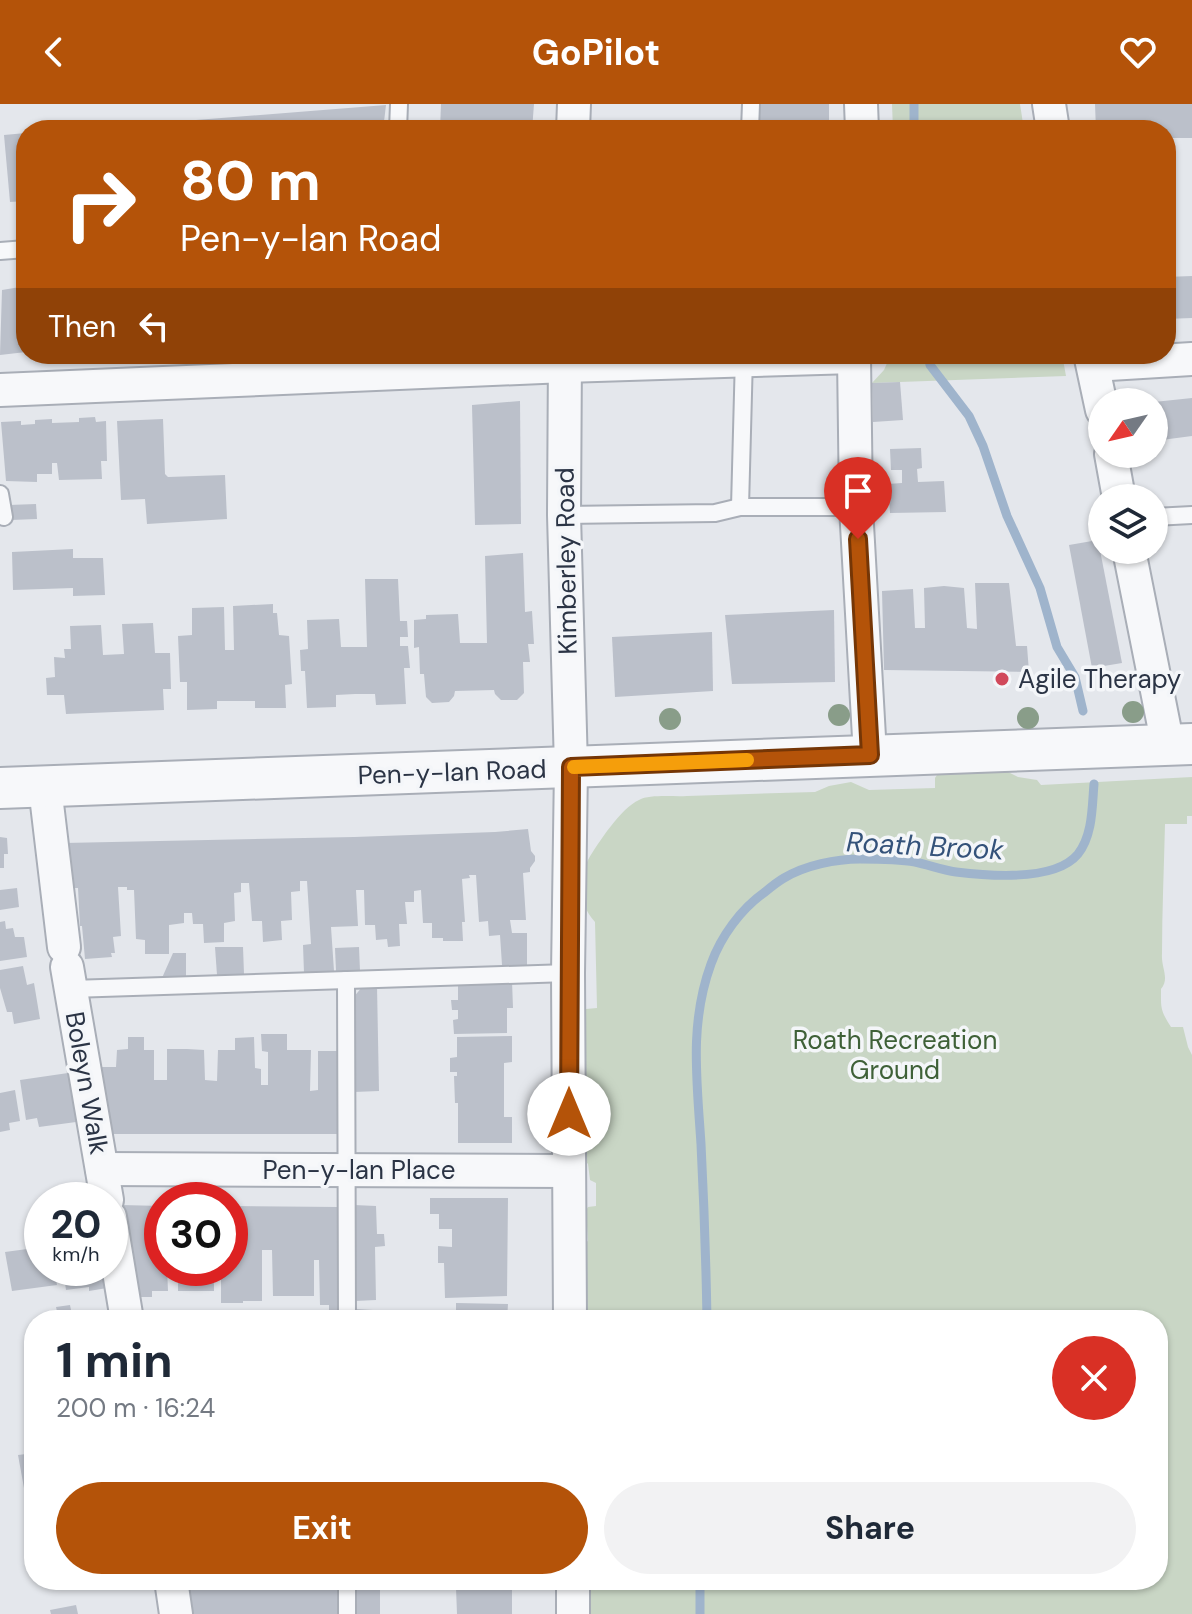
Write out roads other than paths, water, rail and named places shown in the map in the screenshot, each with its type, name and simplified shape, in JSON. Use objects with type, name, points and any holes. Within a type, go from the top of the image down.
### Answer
[{"type":"street","points":[[0,390],[389,364]]},
{"type":"street","name":"Kimberley Road","points":[[565,364],[564,515],[571,767],[568,973],[570,1310]]},
{"type":"street","points":[[855,364],[856,507],[870,755]]},
{"type":"street","points":[[1093,364],[1098,388]]},
{"type":"street","points":[[1133,564],[1180,745]]},
{"type":"street","name":"Pen-y-lan Road","points":[[0,788],[1180,745]]},
{"type":"street","name":"Boleyn Walk","points":[[45,787],[67,968],[104,1182]]},
{"type":"street","name":"Pen-y-lan Place","points":[[102,1169],[569,1171]]},
{"type":"street","points":[[121,1286],[125,1310]]},
{"type":"street","points":[[172,1590],[176,1614]]},
{"type":"street","points":[[573,1590],[573,1614]]},
{"type":"lane","points":[[740,507],[744,364]]},
{"type":"lane","points":[[0,494],[4,517]]},
{"type":"lane","points":[[564,515],[715,513],[740,507],[856,507]]},
{"type":"lane","points":[[1168,516],[1192,515]]},
{"type":"lane","points":[[67,968],[346,980],[568,973]]},
{"type":"lane","points":[[346,980],[347,1310]]},
{"type":"lane","points":[[347,1590],[347,1614]]},
{"type":"waterway","name":"Roath Brook","points":[[914,104],[914,120]]},
{"type":"waterway","name":"Roath Brook","points":[[930,364],[969,416],[983,446],[1007,516],[1040,588],[1057,647],[1075,677],[1083,711]]},
{"type":"waterway","name":"Roath Brook","points":[[707,1310],[697,1031],[711,964],[733,924],[748,906],[781,880],[811,866],[831,862],[902,860],[986,875],[1021,875],[1054,869],[1078,854],[1087,838],[1094,784]]},
{"type":"waterway","name":"Roath Brook","points":[[700,1590],[700,1614]]},
{"type":"place","name":"Agile Therapy","points":[[1002,679]]},
{"type":"park label","name":"Roath Recreation Ground","points":[[895,1055]]}]
